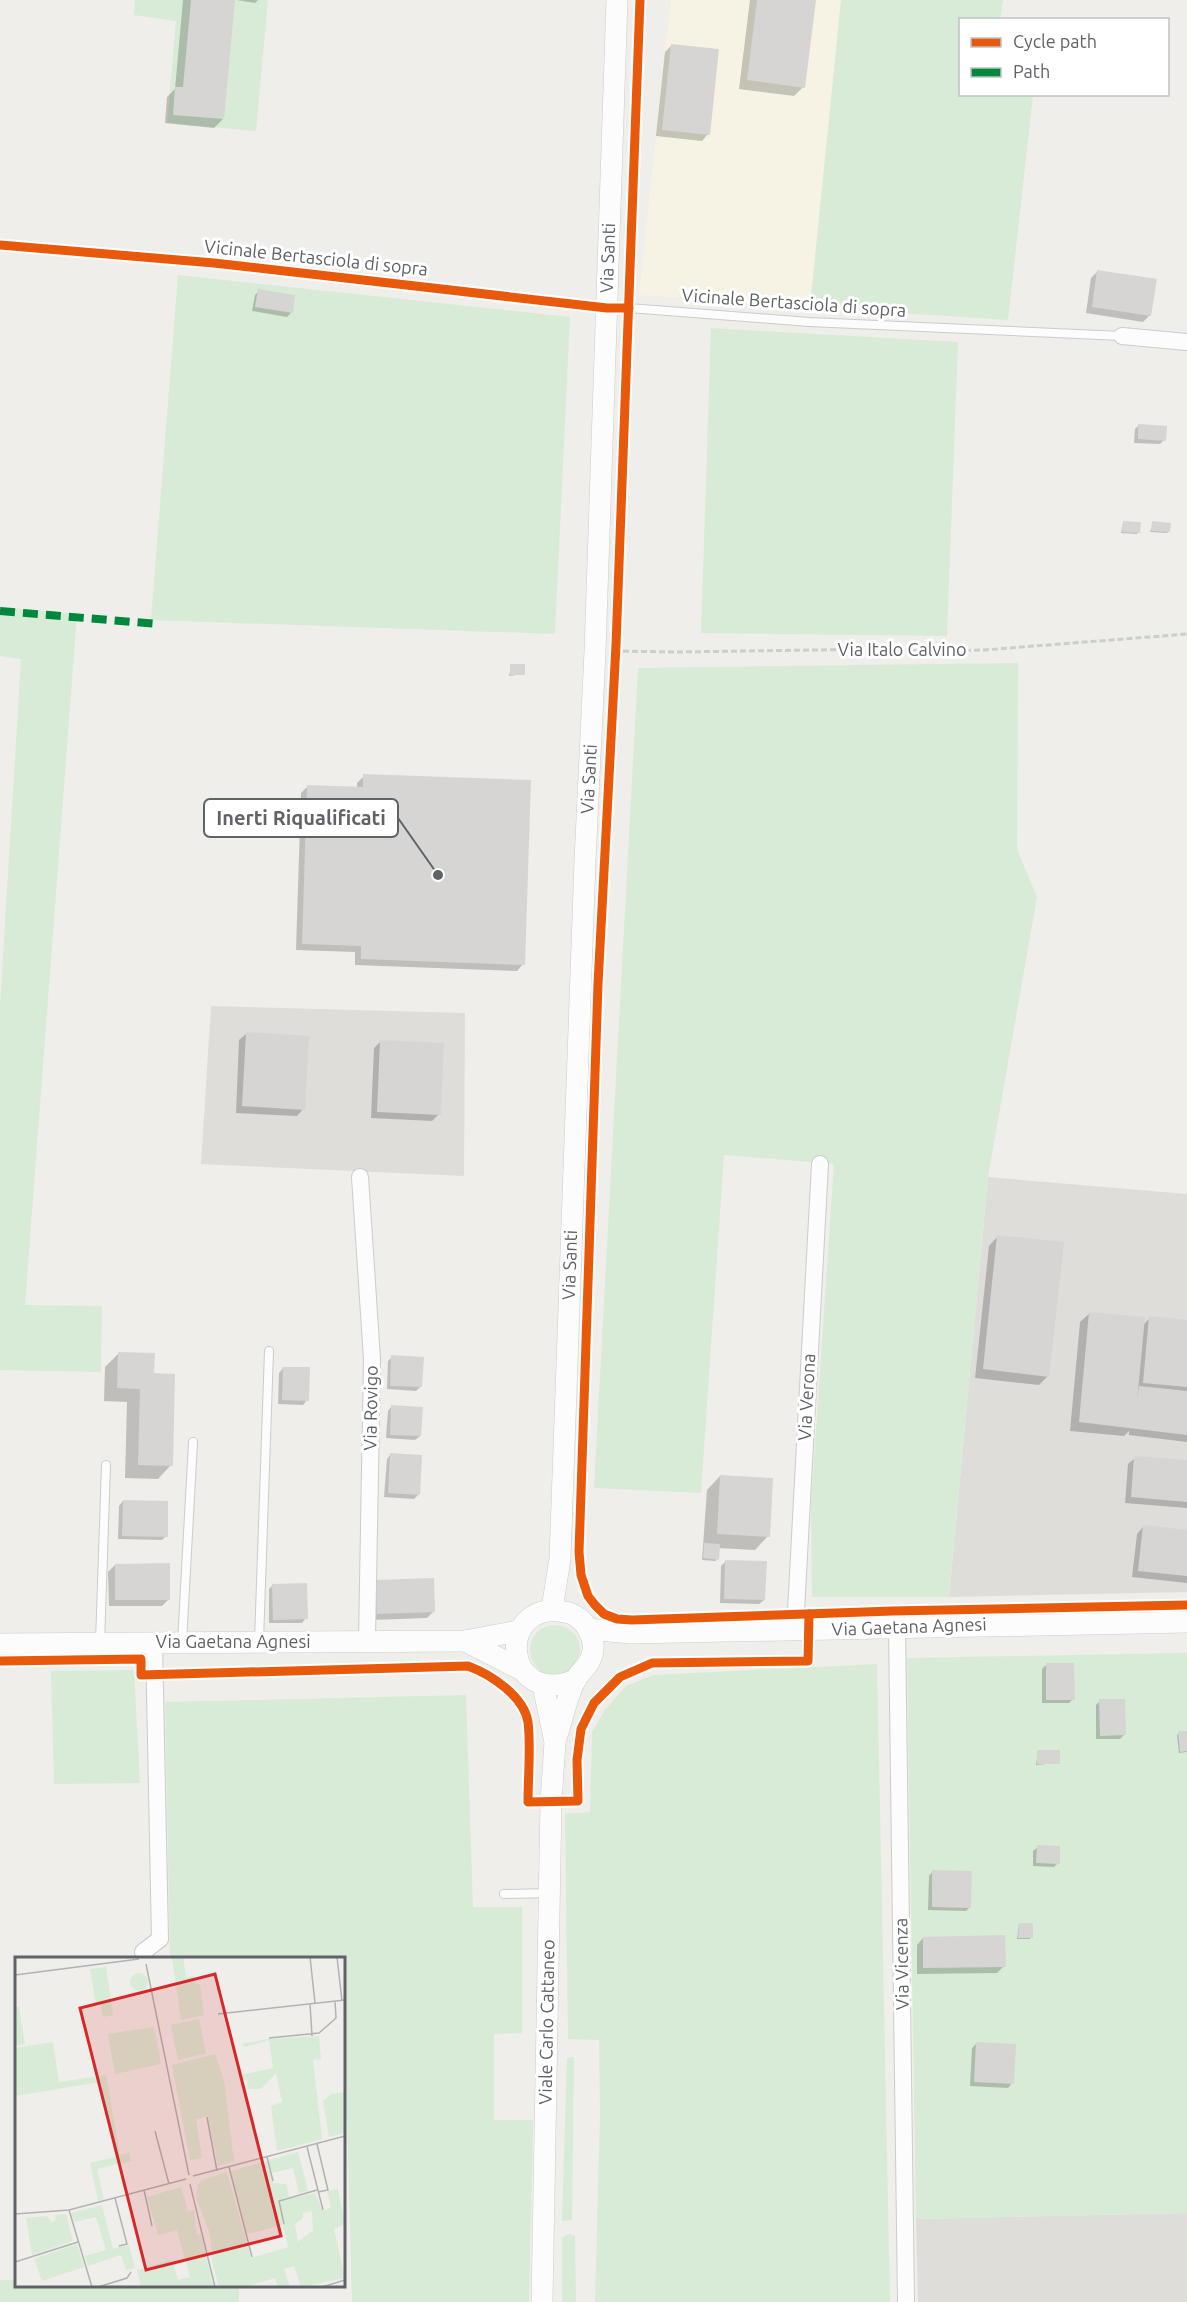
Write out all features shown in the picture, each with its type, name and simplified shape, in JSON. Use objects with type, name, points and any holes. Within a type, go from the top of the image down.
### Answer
[{"type":"street","name":"Via Santi","points":[[561,1611],[560,1559],[585,849],[596,651],[617,0]]},
{"type":"street","points":[[1122,336],[1187,342]]},
{"type":"street","name":"Via Verona","points":[[795,1630],[820,1164]]},
{"type":"street","name":"Via Rovigo","points":[[360,1177],[372,1359],[367,1640]]},
{"type":"street","points":[[561,1611],[581,1620],[588,1629],[593,1643],[592,1657],[576,1680],[560,1686],[543,1685],[531,1679],[522,1670],[515,1650],[519,1631],[532,1616],[561,1611]]},
{"type":"street","name":"Via Gaetana Agnesi","points":[[588,1629],[632,1633],[1187,1622]]},
{"type":"street","name":"Via Vicenza","points":[[897,1626],[906,2302]]},
{"type":"street","name":"Via Gaetana Agnesi","points":[[0,1644],[465,1641],[519,1631]]},
{"type":"street","name":"Via Gaetana Agnesi","points":[[592,1657],[632,1633]]},
{"type":"street","name":"Via Gaetana Agnesi","points":[[465,1641],[522,1670]]},
{"type":"street","points":[[143,1952],[160,1939],[154,1642]]},
{"type":"street","name":"Viale Carlo Cattaneo","points":[[555,1742],[576,1680]]},
{"type":"street","name":"Viale Carlo Cattaneo","points":[[543,1685],[555,1742],[543,2302]]},
{"type":"lane","name":"Vicinale Bertasciola di sopra","points":[[629,308],[809,322],[1122,336]]},
{"type":"lane","points":[[260,1642],[269,1351]]},
{"type":"lane","points":[[182,1643],[193,1442]]},
{"type":"lane","points":[[100,1643],[106,1465]]},
{"type":"lane","points":[[504,1894],[550,1893]]},
{"type":"path","points":[[615,663],[616,648]]},
{"type":"shaded area","points":[[671,0],[841,0],[810,307],[639,295]]},
{"type":"shaded area","points":[[211,1006],[465,1013],[464,1176],[201,1164]]},
{"type":"shaded area","points":[[988,1177],[1187,1194],[1187,1592],[949,1597]]},
{"type":"shaded area","points":[[1187,2213],[1187,2302],[918,2302],[916,2219]]},
{"type":"green space","points":[[135,0],[268,0],[256,131],[167,123],[176,21],[134,15]]},
{"type":"green space","points":[[841,0],[1003,0],[1000,18],[959,18],[959,96],[1033,96],[1008,320],[810,307]]},
{"type":"green space","points":[[178,275],[570,317],[555,634],[151,620]]},
{"type":"green space","points":[[711,328],[958,342],[947,636],[701,633]]},
{"type":"green space","points":[[0,607],[77,614],[25,1305],[102,1306],[101,1372],[0,1370],[0,1006],[21,659],[0,656]]},
{"type":"green space","points":[[1018,663],[1017,849],[1037,897],[988,1177],[949,1597],[812,1597],[811,1504],[834,1164],[724,1155],[701,1493],[594,1488],[638,668]]},
{"type":"green space","points":[[550,1625],[560,1625],[573,1632],[580,1645],[580,1655],[573,1668],[560,1675],[550,1675],[541,1671],[534,1664],[530,1655],[530,1645],[534,1636],[541,1629]]},
{"type":"green space","points":[[1187,1653],[1187,2213],[916,2219],[907,1658]]},
{"type":"green space","points":[[877,1664],[890,2302],[595,2302],[600,2116],[599,2040],[568,2039],[565,1814],[590,1812],[592,1732],[605,1710],[626,1686],[653,1675]]},
{"type":"green space","points":[[134,1670],[140,1783],[54,1784],[51,1671]]},
{"type":"green space","points":[[466,1695],[473,1907],[522,1907],[522,2033],[494,2034],[494,2120],[533,2120],[529,2302],[352,2302],[345,1957],[170,1957],[165,1702]]},
{"type":"green space","points":[[574,2057],[572,2220],[562,2221],[567,2058]]},
{"type":"green space","points":[[570,2234],[575,2236],[576,2302],[562,2302],[562,2237]]},
{"type":"green space","points":[[0,2280],[15,2280],[15,2287],[239,2287],[239,2302],[0,2302]]},
{"type":"building","points":[[191,0],[235,0],[224,119],[173,115],[175,87],[183,87]]},
{"type":"building","points":[[757,0],[816,0],[805,88],[747,80]]},
{"type":"building","points":[[671,44],[719,49],[710,135],[662,130]]},
{"type":"building","points":[[1097,270],[1157,279],[1151,316],[1092,307]]},
{"type":"building","points":[[258,289],[295,295],[293,313],[255,307]]},
{"type":"building","points":[[1138,424],[1167,426],[1166,441],[1138,439]]},
{"type":"building","points":[[1123,521],[1141,522],[1140,533],[1122,532]]},
{"type":"building","points":[[1152,521],[1171,523],[1170,532],[1151,531]]},
{"type":"building","points":[[510,664],[525,664],[525,675],[510,675]]},
{"type":"building","points":[[363,774],[531,780],[525,965],[361,959],[361,946],[302,944],[307,785],[363,787]]},
{"type":"building","points":[[246,1032],[309,1036],[305,1110],[242,1106]]},
{"type":"building","points":[[380,1040],[444,1043],[441,1115],[377,1112]]},
{"type":"building","points":[[997,1235],[1064,1242],[1049,1377],[983,1369]]},
{"type":"building","points":[[1089,1312],[1145,1317],[1137,1401],[1139,1386],[1187,1391],[1187,1435],[1079,1422]]},
{"type":"building","points":[[1149,1316],[1187,1320],[1187,1387],[1143,1383]]},
{"type":"building","points":[[118,1352],[155,1353],[154,1373],[175,1374],[173,1466],[138,1465],[140,1389],[117,1388]]},
{"type":"building","points":[[391,1355],[424,1357],[422,1387],[390,1386]]},
{"type":"building","points":[[283,1367],[310,1367],[309,1401],[282,1400]]},
{"type":"building","points":[[391,1405],[423,1407],[421,1436],[390,1435]]},
{"type":"building","points":[[390,1453],[422,1455],[420,1495],[388,1493]]},
{"type":"building","points":[[1134,1456],[1187,1460],[1187,1502],[1131,1497]]},
{"type":"building","points":[[720,1475],[773,1478],[770,1537],[717,1534]]},
{"type":"building","points":[[123,1500],[168,1501],[168,1537],[122,1536]]},
{"type":"building","points":[[1143,1525],[1187,1530],[1187,1576],[1138,1571]]},
{"type":"building","points":[[704,1543],[720,1544],[719,1560],[703,1558]]},
{"type":"building","points":[[725,1560],[767,1561],[765,1600],[724,1599]]},
{"type":"building","points":[[170,1563],[170,1600],[115,1600],[115,1564]]},
{"type":"building","points":[[434,1578],[435,1612],[377,1614],[375,1580]]},
{"type":"building","points":[[307,1583],[308,1619],[273,1620],[272,1584]]},
{"type":"building","points":[[1046,1663],[1074,1663],[1075,1700],[1046,1700]]},
{"type":"building","points":[[1099,1699],[1125,1699],[1126,1735],[1100,1736]]},
{"type":"building","points":[[1178,1731],[1187,1731],[1187,1751],[1180,1752]]},
{"type":"building","points":[[1037,1750],[1060,1750],[1060,1764],[1037,1764]]},
{"type":"building","points":[[1037,1845],[1060,1846],[1060,1864],[1036,1863]]},
{"type":"building","points":[[932,1870],[972,1871],[971,1908],[932,1907]]},
{"type":"building","points":[[1019,1923],[1033,1923],[1033,1938],[1018,1938]]},
{"type":"building","points":[[1005,1935],[1006,1967],[923,1968],[923,1937]]},
{"type":"building","points":[[976,2042],[1016,2044],[1014,2084],[974,2082]]},
{"type":"marked path","points":[[0,611],[158,624]]},
{"type":"cycle path","points":[[640,0],[616,645],[598,984],[579,1552],[581,1575],[588,1596],[604,1614],[617,1619],[632,1620],[893,1611],[1187,1605]]},
{"type":"cycle path","points":[[0,245],[214,263],[607,308],[629,308]]},
{"type":"cycle path","points":[[0,1661],[141,1659],[141,1675],[468,1666],[486,1674],[505,1687],[525,1712],[529,1741],[528,1802],[578,1801],[577,1760],[581,1729],[594,1703],[620,1677],[652,1663],[808,1661],[809,1614]]},
{"type":"place","name":"Inerti Riqualificati","points":[[438,875]]}]
